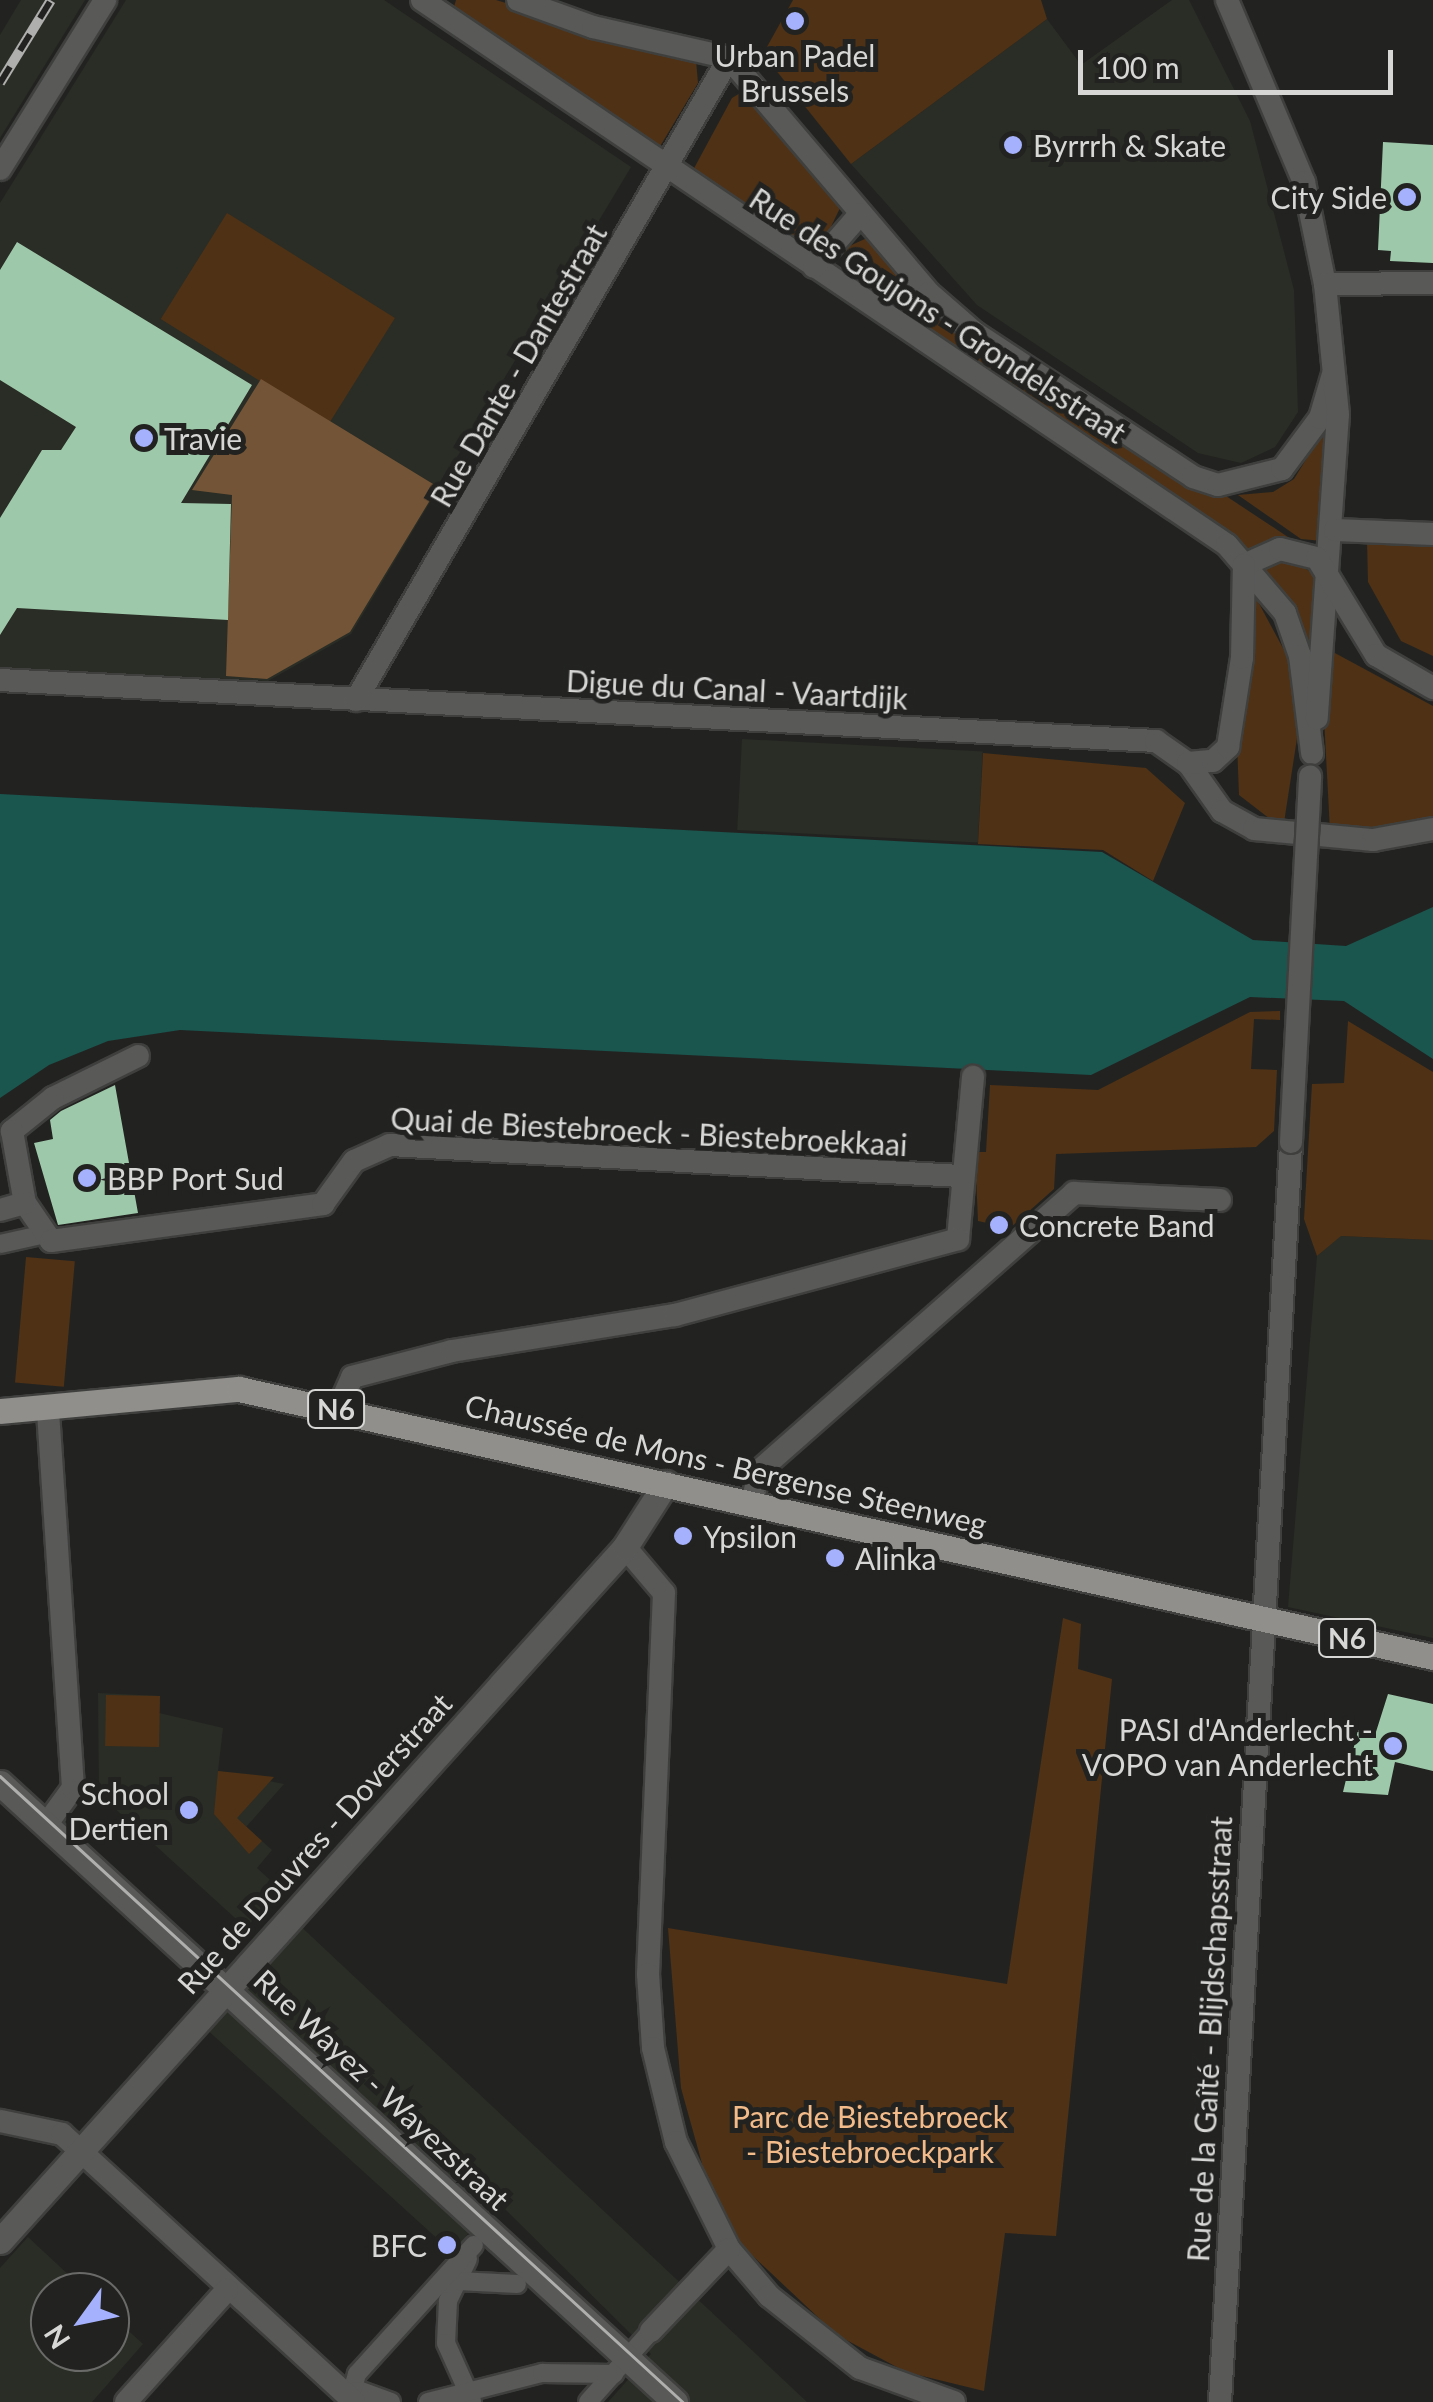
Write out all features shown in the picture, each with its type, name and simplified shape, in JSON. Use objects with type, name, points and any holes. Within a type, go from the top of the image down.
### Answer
[{"type":"main road","name":"Chaussée de Mons - Bergense Steenweg","points":[[0,1411],[48,1411],[240,1389],[1433,1657]]},
{"type":"street","points":[[0,170],[105,0]]},
{"type":"street","points":[[518,0],[593,28],[729,58]]},
{"type":"street","points":[[1226,0],[1299,166],[1325,284],[1333,374],[1335,530],[1311,765]]},
{"type":"street","name":"Rue des Goujons - Grondelsstraat","points":[[425,1],[664,172],[1204,526],[1244,565],[1285,614],[1300,656],[1311,765]]},
{"type":"street","name":"Rue Dante - Dantestraat","points":[[356,700],[729,58]]},
{"type":"street","name":"Rue des Goujons - Grondelsstraat","points":[[729,58],[860,214],[975,333],[1193,477],[1218,485],[1282,469],[1304,448],[1333,374]]},
{"type":"street","points":[[814,267],[860,214]]},
{"type":"street","points":[[1325,284],[1433,283]]},
{"type":"street","points":[[1335,530],[1433,534]]},
{"type":"street","points":[[1188,762],[1213,761],[1228,747],[1242,658],[1244,565],[1280,549],[1302,551],[1331,570],[1376,655],[1433,688]]},
{"type":"street","name":"Digue du Canal - Vaartdijk","points":[[0,680],[1156,741],[1188,762],[1222,811],[1254,829],[1373,840],[1433,830]]},
{"type":"street","name":"Rue de la Gaîté - Blijdschapsstraat","points":[[1220,2402],[1260,1619],[1311,765]]},
{"type":"street","points":[[0,1244],[41,1235],[6,1145],[26,1116],[138,1056]]},
{"type":"street","points":[[958,1239],[960,1176],[973,1077]]},
{"type":"street","name":"Quai de Biestebroeck - Biestebroekkaai","points":[[41,1235],[51,1241],[323,1204],[354,1162],[390,1145],[960,1176]]},
{"type":"street","points":[[752,1502],[760,1470],[1074,1194],[1220,1200]]},
{"type":"street","points":[[0,1210],[26,1203]]},
{"type":"street","points":[[958,1239],[993,1265]]},
{"type":"street","points":[[338,1409],[352,1377],[452,1351],[675,1315],[958,1239]]},
{"type":"street","points":[[46,1824],[73,1788],[48,1411]]},
{"type":"street","name":"Rue de Douvres - Doverstraat","points":[[0,2240],[625,1547],[661,1502],[666,1483]]},
{"type":"street","points":[[625,1547],[664,1593],[648,1974],[654,2048],[676,2142],[728,2249],[813,2336],[860,2368],[954,2402]]},
{"type":"street","name":"Rue Wayez - Wayezstraat","points":[[0,1783],[225,1990],[621,2366],[676,2402]]},
{"type":"street","points":[[0,2120],[62,2134],[348,2400]]},
{"type":"street","points":[[382,2401],[353,2388],[357,2374],[474,2245],[458,2281],[446,2343],[472,2397]]},
{"type":"street","points":[[588,2402],[728,2249]]},
{"type":"street","points":[[458,2281],[516,2284]]},
{"type":"street","points":[[126,2402],[227,2290]]},
{"type":"street","points":[[428,2402],[472,2397],[542,2373],[621,2366]]},
{"type":"shaded area","points":[[21,0],[85,0],[0,138],[0,35]]},
{"type":"shaded area","points":[[126,0],[384,0],[631,167],[351,634],[268,681],[0,669],[0,203]]},
{"type":"shaded area","points":[[1172,0],[1189,0],[1250,121],[1294,290],[1298,412],[1275,447],[1241,463],[1198,453],[977,305],[851,164],[1047,19],[1081,65]]},
{"type":"shaded area","points":[[261,379],[438,487],[350,632],[267,679],[226,676],[232,495],[192,490]]},
{"type":"shaded area","points":[[742,739],[983,752],[978,842],[737,830]]},
{"type":"shaded area","points":[[1340,1236],[1433,1240],[1433,1638],[1288,1607],[1317,1256]]},
{"type":"shaded area","name":"School Dertien","points":[[98,1693],[160,1696],[159,1713],[223,1728],[218,1771],[284,1784],[246,1827],[272,1850],[257,1868],[280,1889],[246,1928],[99,1794]]},
{"type":"shaded area","points":[[295,1921],[807,2402],[608,2402],[651,2354],[497,2201],[452,2252],[204,2027]]},
{"type":"shaded area","points":[[28,2237],[66,2272],[30,2272],[30,2372],[118,2372],[92,2402],[0,2402],[0,2268]]},
{"type":"shaded area","points":[[130,2332],[143,2344],[130,2359]]},
{"type":"green space","points":[[456,0],[496,0],[696,60],[698,83],[659,148],[454,7]]},
{"type":"green space","points":[[793,0],[1041,0],[1047,19],[851,164],[763,54]]},
{"type":"green space","points":[[745,90],[829,182],[840,208],[826,237],[788,243],[692,172],[732,98]]},
{"type":"green space","points":[[227,213],[395,318],[329,424],[161,319]]},
{"type":"green space","points":[[867,238],[915,287],[1197,489],[1226,496],[1291,539],[1249,552],[842,274],[845,248]]},
{"type":"green space","points":[[1328,424],[1323,541],[1301,539],[1238,495],[1273,492],[1294,479]]},
{"type":"green space","points":[[1367,540],[1433,544],[1433,656],[1401,641],[1368,582]]},
{"type":"green space","points":[[1285,557],[1320,577],[1315,655],[1265,569]]},
{"type":"green space","points":[[1256,598],[1291,663],[1300,719],[1283,829],[1239,795],[1237,742]]},
{"type":"green space","points":[[1333,652],[1433,706],[1433,818],[1384,831],[1330,831],[1323,698]]},
{"type":"green space","points":[[983,753],[1146,768],[1185,803],[1153,881],[1103,850],[978,844]]},
{"type":"green space","points":[[1280,1011],[1280,1020],[1254,1019],[1251,1069],[1277,1070],[1274,1131],[1256,1147],[1056,1154],[1054,1189],[1010,1228],[978,1221],[975,1152],[986,1152],[990,1085],[1098,1090],[1250,1012]]},
{"type":"green space","points":[[1348,1021],[1433,1072],[1433,1240],[1341,1236],[1317,1256],[1304,1219],[1312,1084],[1344,1083]]},
{"type":"green space","points":[[26,1257],[75,1261],[64,1387],[15,1383]]},
{"type":"green space","name":"Parc de Biestebroeck - Biestebroeckpark","points":[[1063,1618],[1081,1624],[1078,1669],[1112,1679],[1056,2236],[1005,2233],[984,2391],[906,2372],[837,2335],[739,2243],[708,2185],[681,2088],[668,1928],[1007,1984]]},
{"type":"green space","points":[[106,1695],[160,1696],[159,1747],[105,1746]]},
{"type":"green space","points":[[218,1771],[274,1777],[237,1818],[262,1841],[249,1854],[214,1814]]},
{"type":"water","points":[[0,794],[1102,852],[1253,940],[1346,946],[1433,907],[1433,1059],[1344,1001],[1250,997],[1091,1075],[180,1030],[108,1041],[49,1065],[0,1098]]},
{"type":"building","name":"City Side","points":[[1383,142],[1433,145],[1433,263],[1390,261],[1391,251],[1378,250]]},
{"type":"building","name":"Travie","points":[[17,242],[252,385],[181,503],[231,504],[228,620],[17,608],[0,635],[0,518],[42,450],[61,450],[76,427],[0,380],[0,270]]},
{"type":"building","name":"BBP Port Sud","points":[[115,1085],[138,1213],[58,1225],[34,1143],[53,1139],[50,1120],[61,1111]]},
{"type":"building","name":"PASI d'Anderlecht - VOPO van Anderlecht","points":[[1388,1694],[1433,1704],[1433,1771],[1395,1762],[1388,1795],[1343,1792],[1358,1730],[1375,1735]]},
{"type":"tram line","points":[[0,1776],[683,2402]]},
{"type":"railway","points":[[0,83],[51,0]]},
{"type":"place","name":"Urban Padel Brussels","points":[[795,21]]},
{"type":"place","name":"Byrrrh & Skate","points":[[1013,145]]},
{"type":"place","name":"City Side","points":[[1407,197]]},
{"type":"place","name":"Travie","points":[[144,438]]},
{"type":"place","name":"BBP Port Sud","points":[[87,1178]]},
{"type":"place","name":"Concrete Band","points":[[999,1225]]},
{"type":"place","name":"Ypsilon","points":[[683,1536]]},
{"type":"place","name":"Alinka","points":[[835,1558]]},
{"type":"place","name":"PASI d'Anderlecht - VOPO van Anderlecht","points":[[1393,1746]]},
{"type":"place","name":"School Dertien","points":[[189,1810]]},
{"type":"place","name":"BFC","points":[[447,2245]]}]
